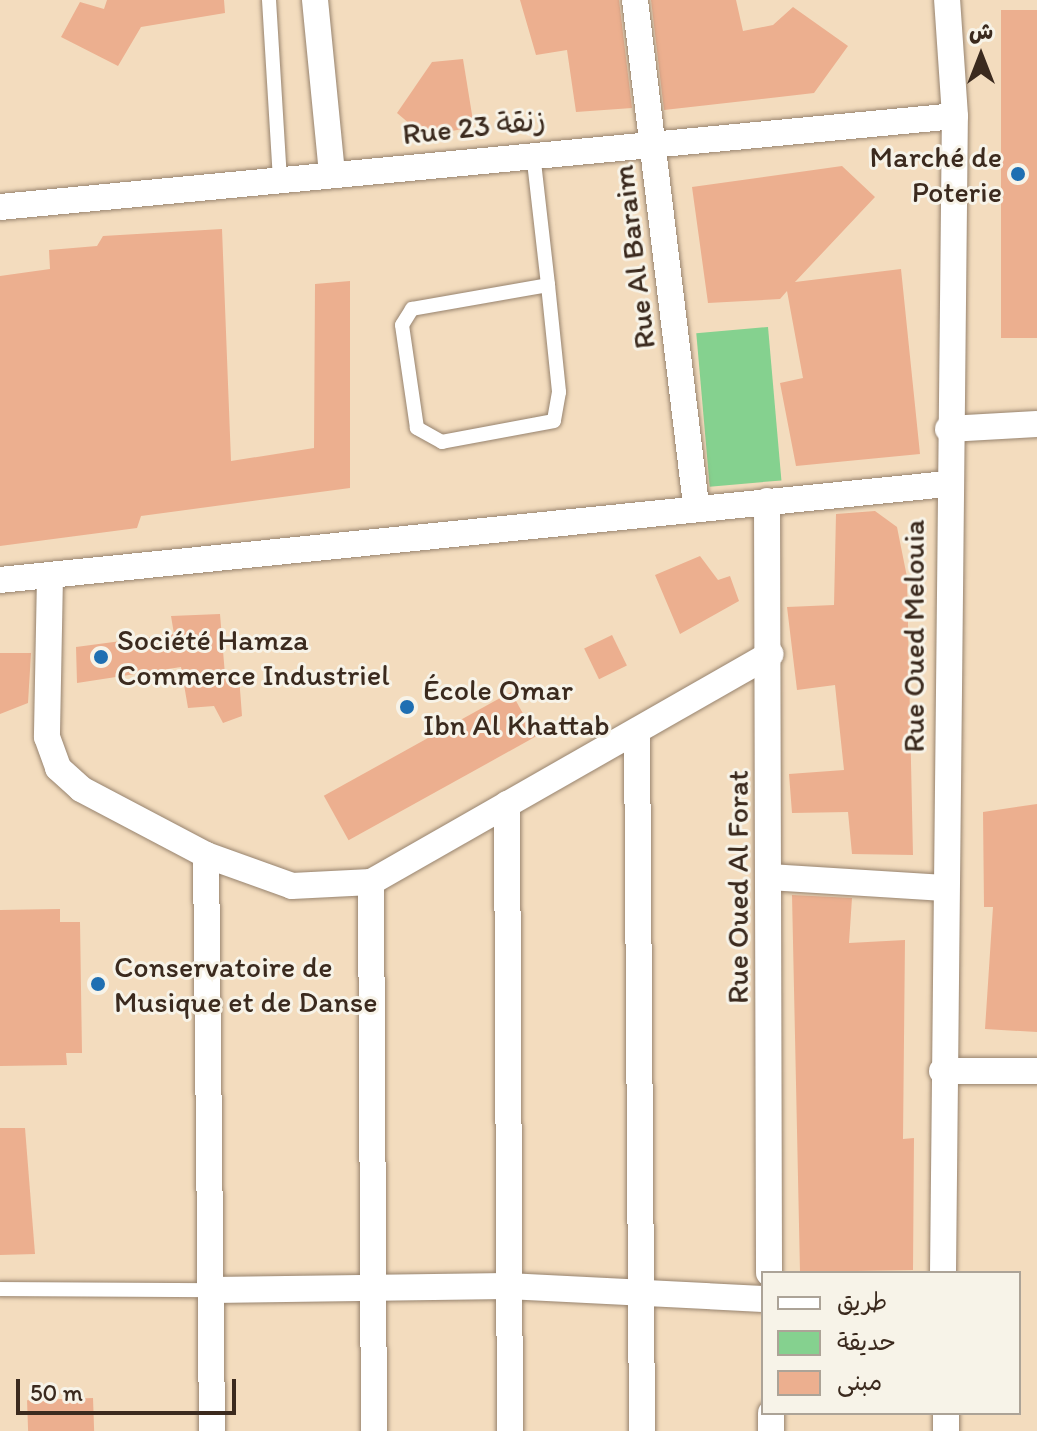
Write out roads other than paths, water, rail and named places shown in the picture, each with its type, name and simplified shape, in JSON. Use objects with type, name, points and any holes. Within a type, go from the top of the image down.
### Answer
[{"type":"street","points":[[315,0],[332,173]]},
{"type":"street","name":"Rue Al Baraim","points":[[635,0],[696,505]]},
{"type":"street","name":"Rue Oued Melouia","points":[[943,1271],[946,484],[955,116],[947,0]]},
{"type":"street","name":"Rue 23 زنقة","points":[[0,207],[533,153],[955,116]]},
{"type":"street","points":[[948,429],[1037,424]]},
{"type":"street","points":[[0,580],[696,505],[946,484]]},
{"type":"street","name":"Rue Oued Al Forat","points":[[767,501],[770,654],[769,1271]]},
{"type":"street","points":[[50,576],[47,737],[58,768],[81,789],[206,855],[292,886],[371,882],[637,733],[770,654]]},
{"type":"street","points":[[637,733],[642,1431]]},
{"type":"street","points":[[507,804],[510,1431]]},
{"type":"street","points":[[206,855],[213,1290],[212,1431]]},
{"type":"street","points":[[770,877],[944,888]]},
{"type":"street","points":[[371,882],[374,1431]]},
{"type":"street","points":[[942,1071],[1037,1071]]},
{"type":"street","points":[[213,1290],[507,1286],[761,1299]]},
{"type":"lane","points":[[269,0],[280,179]]},
{"type":"lane","points":[[533,153],[548,285],[559,392],[554,421],[442,442],[417,428],[402,325],[412,309],[548,285]]},
{"type":"lane","points":[[0,1289],[213,1290]]},
{"type":"place","name":"Marché de Poterie","points":[[1018,174]]},
{"type":"place","name":"Société Hamza Commerce Industriel","points":[[101,657]]},
{"type":"place","name":"École Omar Ibn Al Khattab","points":[[407,707]]},
{"type":"place","name":"Conservatoire de Musique et de Danse","points":[[98,984]]}]
